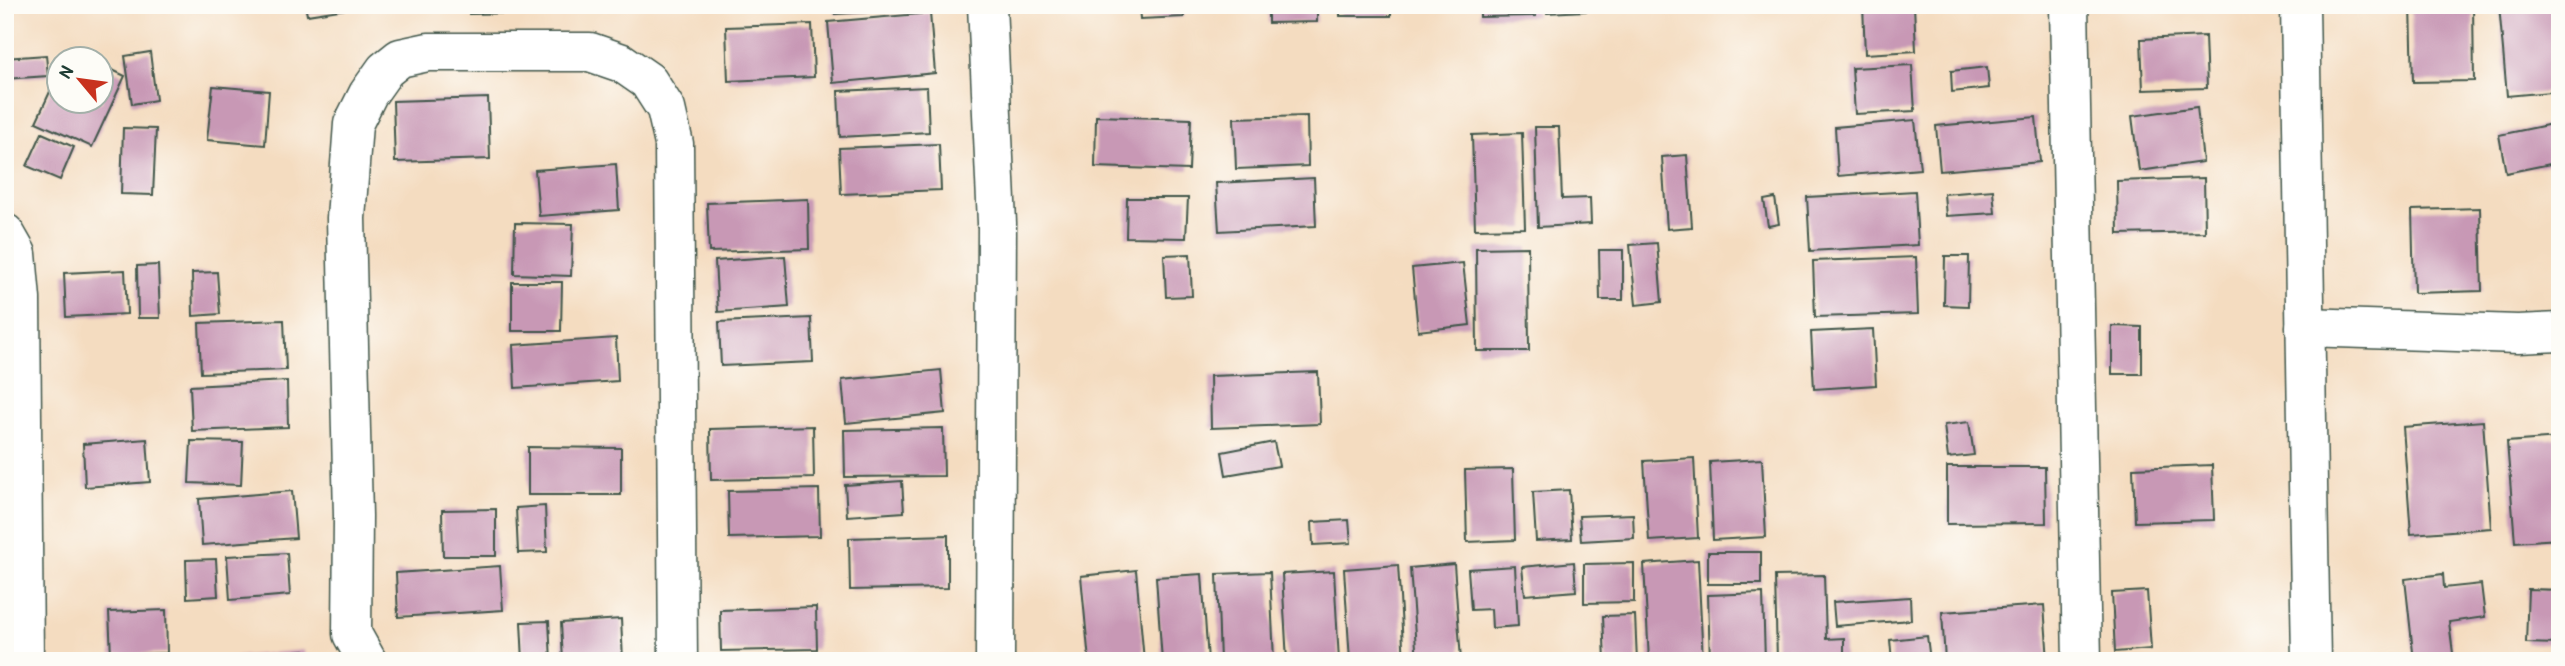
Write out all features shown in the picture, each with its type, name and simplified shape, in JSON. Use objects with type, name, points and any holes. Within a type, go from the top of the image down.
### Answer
[{"type":"street","points":[[987,5],[997,223],[995,661]]},
{"type":"street","points":[[2070,5],[2082,661]]},
{"type":"street","points":[[2300,5],[2311,661]]},
{"type":"street","points":[[367,661],[352,634],[353,516],[346,218],[353,124],[368,94],[385,70],[400,58],[428,52],[590,52],[622,63],[648,81],[666,108],[674,144],[678,661]]},
{"type":"street","points":[[5,233],[17,254],[22,299],[24,661]]},
{"type":"street","points":[[2305,327],[2518,334],[2560,332]]},
{"type":"building","points":[[305,5],[346,5],[346,9],[307,15]]},
{"type":"building","points":[[468,5],[516,5],[516,13],[469,14]]},
{"type":"building","points":[[835,5],[871,5],[871,12],[835,14]]},
{"type":"building","points":[[1139,5],[1183,5],[1184,17],[1140,19]]},
{"type":"building","points":[[1268,5],[1317,5],[1317,22],[1268,23]]},
{"type":"building","points":[[1340,5],[1391,5],[1391,16],[1340,16]]},
{"type":"building","points":[[1480,5],[1536,5],[1536,16],[1480,17]]},
{"type":"building","points":[[1546,5],[1605,5],[1605,10],[1547,13]]},
{"type":"building","points":[[1863,5],[1914,5],[1916,51],[1865,54]]},
{"type":"building","points":[[2411,5],[2473,5],[2474,81],[2413,82]]},
{"type":"building","points":[[2499,5],[2560,5],[2560,91],[2507,96]]},
{"type":"building","points":[[930,13],[935,73],[833,83],[828,22]]},
{"type":"building","points":[[812,24],[814,77],[728,81],[726,27]]},
{"type":"building","points":[[2205,36],[2207,88],[2143,90],[2141,39]]},
{"type":"building","points":[[150,52],[156,100],[132,104],[125,56]]},
{"type":"building","points":[[46,55],[46,76],[5,79],[5,58]]},
{"type":"building","points":[[1912,65],[1915,111],[1855,114],[1852,68]]},
{"type":"building","points":[[1987,67],[1989,88],[1952,92],[1951,71]]},
{"type":"building","points":[[116,72],[125,76],[116,95]]},
{"type":"building","points":[[213,86],[269,91],[265,145],[207,140]]},
{"type":"building","points":[[927,87],[929,132],[840,137],[838,91]]},
{"type":"building","points":[[488,98],[490,159],[395,162],[393,101]]},
{"type":"building","points":[[46,100],[46,116],[106,116],[92,147],[36,122]]},
{"type":"building","points":[[2197,107],[2203,162],[2139,171],[2132,116]]},
{"type":"building","points":[[1096,116],[1191,119],[1189,170],[1095,167]]},
{"type":"building","points":[[1307,116],[1308,166],[1236,169],[1234,118]]},
{"type":"building","points":[[2036,117],[2040,162],[1940,171],[1936,126]]},
{"type":"building","points":[[1915,120],[1920,169],[1838,176],[1835,127]]},
{"type":"building","points":[[2552,124],[2560,162],[2506,173],[2499,135]]},
{"type":"building","points":[[1535,127],[1559,127],[1562,199],[1590,198],[1591,224],[1538,227]]},
{"type":"building","points":[[123,128],[156,129],[153,195],[121,194]]},
{"type":"building","points":[[42,133],[74,147],[60,180],[27,166]]},
{"type":"building","points":[[1522,133],[1525,228],[1475,229],[1472,135]]},
{"type":"building","points":[[939,144],[941,190],[841,194],[839,148]]},
{"type":"building","points":[[1687,155],[1692,227],[1667,229],[1662,157]]},
{"type":"building","points":[[616,164],[619,210],[539,216],[535,170]]},
{"type":"building","points":[[1314,178],[1316,226],[1219,231],[1216,183]]},
{"type":"building","points":[[2204,178],[2205,232],[2118,234],[2117,181]]},
{"type":"building","points":[[1993,190],[1995,213],[1946,216],[1944,194]]},
{"type":"building","points":[[1915,191],[1918,245],[1810,251],[1807,197]]},
{"type":"building","points":[[1127,198],[1188,198],[1186,238],[1126,237]]},
{"type":"building","points":[[1775,198],[1779,224],[1768,226],[1764,200]]},
{"type":"building","points":[[808,199],[809,249],[709,252],[707,203]]},
{"type":"building","points":[[2480,208],[2482,291],[2414,293],[2412,210]]},
{"type":"building","points":[[515,223],[573,224],[571,276],[514,274]]},
{"type":"building","points":[[1657,243],[1662,302],[1636,305],[1630,245]]},
{"type":"building","points":[[1528,247],[1529,351],[1477,351],[1476,248]]},
{"type":"building","points":[[1599,250],[1623,250],[1623,300],[1600,300]]},
{"type":"building","points":[[1190,254],[1192,296],[1166,297],[1164,255]]},
{"type":"building","points":[[785,256],[789,307],[718,312],[715,261]]},
{"type":"building","points":[[1945,256],[1969,256],[1968,306],[1944,305]]},
{"type":"building","points":[[1916,257],[1918,314],[1815,317],[1813,261]]},
{"type":"building","points":[[1463,263],[1470,325],[1418,331],[1412,268]]},
{"type":"building","points":[[158,265],[160,318],[138,318],[137,266]]},
{"type":"building","points":[[125,270],[127,314],[66,317],[64,273]]},
{"type":"building","points":[[217,272],[220,314],[193,316],[192,273]]},
{"type":"building","points":[[512,282],[562,282],[561,331],[512,331]]},
{"type":"building","points":[[811,318],[813,362],[721,366],[719,322]]},
{"type":"building","points":[[284,320],[286,370],[201,373],[199,323]]},
{"type":"building","points":[[2112,326],[2142,327],[2142,374],[2112,374]]},
{"type":"building","points":[[1873,329],[1876,385],[1814,389],[1811,332]]},
{"type":"building","points":[[616,338],[618,381],[515,388],[513,345]]},
{"type":"building","points":[[941,370],[945,413],[846,423],[842,380]]},
{"type":"building","points":[[1318,372],[1320,424],[1211,428],[1210,376]]},
{"type":"building","points":[[287,381],[288,427],[192,431],[190,386]]},
{"type":"building","points":[[2483,421],[2491,528],[2411,534],[2403,427]]},
{"type":"building","points":[[1969,422],[1974,455],[1948,458],[1944,425]]},
{"type":"building","points":[[813,426],[814,478],[711,480],[710,429]]},
{"type":"building","points":[[943,428],[944,476],[845,477],[844,430]]},
{"type":"building","points":[[2560,438],[2560,539],[2515,542],[2507,442]]},
{"type":"building","points":[[147,439],[150,482],[85,487],[83,444]]},
{"type":"building","points":[[191,441],[243,442],[241,485],[189,483]]},
{"type":"building","points":[[1274,442],[1279,466],[1226,475],[1222,452]]},
{"type":"building","points":[[528,447],[621,448],[621,495],[528,495]]},
{"type":"building","points":[[1694,458],[1698,538],[1649,541],[1644,461]]},
{"type":"building","points":[[1762,459],[1766,537],[1713,540],[1710,462]]},
{"type":"building","points":[[2212,465],[2214,520],[2135,522],[2133,468]]},
{"type":"building","points":[[1947,467],[2045,467],[2046,523],[1947,524]]},
{"type":"building","points":[[1513,469],[1515,540],[1467,542],[1465,470]]},
{"type":"building","points":[[902,481],[904,512],[847,516],[845,485]]},
{"type":"building","points":[[819,489],[820,536],[729,538],[728,491]]},
{"type":"building","points":[[1569,490],[1572,539],[1536,541],[1533,492]]},
{"type":"building","points":[[292,491],[296,538],[202,545],[199,499]]},
{"type":"building","points":[[545,506],[547,552],[518,553],[516,508]]},
{"type":"building","points":[[496,509],[496,556],[443,556],[442,510]]},
{"type":"building","points":[[1633,514],[1634,538],[1581,541],[1579,516]]},
{"type":"building","points":[[1349,520],[1351,543],[1313,545],[1312,522]]},
{"type":"building","points":[[948,535],[948,588],[850,590],[849,538]]},
{"type":"building","points":[[1708,552],[1761,552],[1761,584],[1708,584]]},
{"type":"building","points":[[287,553],[290,595],[230,600],[227,556]]},
{"type":"building","points":[[216,559],[218,596],[187,598],[186,560]]},
{"type":"building","points":[[1698,560],[1703,661],[1649,661],[1644,564]]},
{"type":"building","points":[[1574,562],[1576,591],[1525,595],[1522,567]]},
{"type":"building","points":[[1634,563],[1634,602],[1584,603],[1584,564]]},
{"type":"building","points":[[1454,564],[1461,660],[1417,661],[1410,568]]},
{"type":"building","points":[[1398,565],[1404,661],[1350,661],[1344,569]]},
{"type":"building","points":[[500,566],[503,610],[398,617],[396,573]]},
{"type":"building","points":[[1515,566],[1518,626],[1492,628],[1491,609],[1471,610],[1468,569]]},
{"type":"building","points":[[1136,570],[1144,661],[1089,661],[1081,576]]},
{"type":"building","points":[[1334,571],[1339,661],[1287,661],[1282,574]]},
{"type":"building","points":[[1270,572],[1274,661],[1220,661],[1217,574]]},
{"type":"building","points":[[1202,574],[1208,661],[1162,661],[1156,577]]},
{"type":"building","points":[[2443,574],[2444,588],[2481,584],[2485,617],[2449,622],[2454,661],[2414,661],[2405,579]]},
{"type":"building","points":[[1824,575],[1826,639],[1844,638],[1844,661],[1777,661],[1775,576]]},
{"type":"building","points":[[2528,589],[2560,590],[2560,644],[2526,643]]},
{"type":"building","points":[[2147,591],[2151,649],[2115,652],[2112,593]]},
{"type":"building","points":[[1763,593],[1765,661],[1710,661],[1708,595]]},
{"type":"building","points":[[1910,597],[1911,620],[1835,626],[1833,602]]},
{"type":"building","points":[[2044,605],[2048,661],[1945,661],[1942,612]]},
{"type":"building","points":[[816,607],[817,649],[721,651],[720,610]]},
{"type":"building","points":[[166,610],[167,653],[111,655],[109,612]]},
{"type":"building","points":[[1635,615],[1637,661],[1605,661],[1603,616]]},
{"type":"building","points":[[621,619],[623,661],[563,661],[561,623]]},
{"type":"building","points":[[549,621],[551,661],[523,661],[521,622]]},
{"type":"building","points":[[1927,636],[1930,661],[1892,661],[1890,640]]},
{"type":"building","points":[[304,650],[305,661],[220,661],[220,658]]},
{"type":"building","points":[[949,656],[949,661],[881,661],[881,659]]}]
